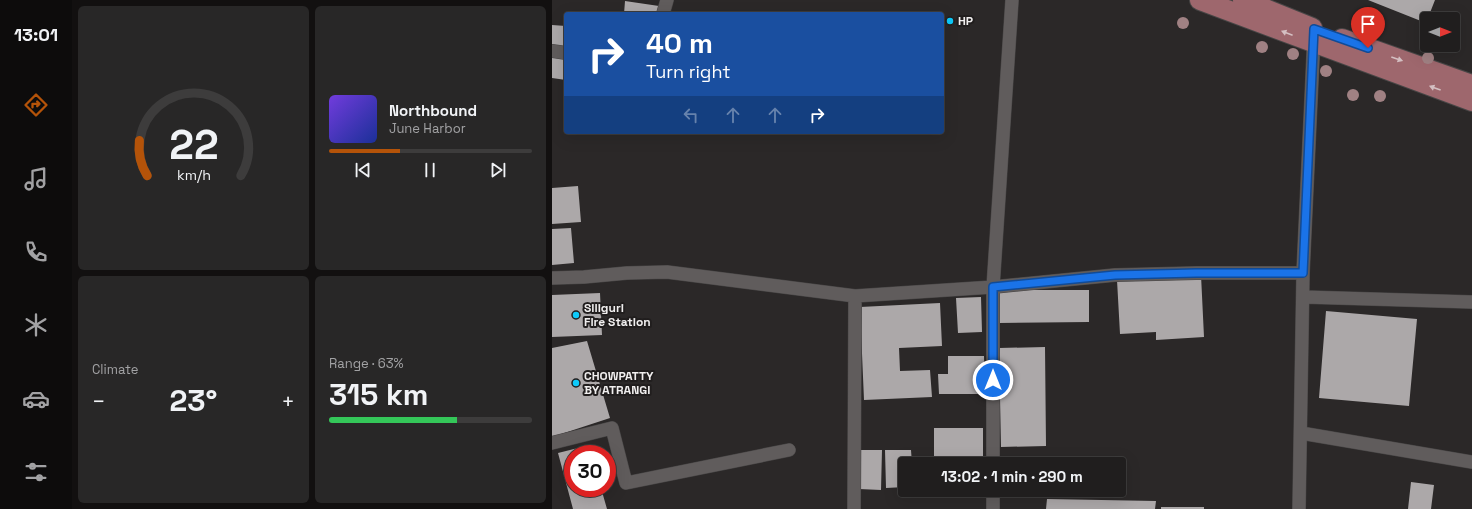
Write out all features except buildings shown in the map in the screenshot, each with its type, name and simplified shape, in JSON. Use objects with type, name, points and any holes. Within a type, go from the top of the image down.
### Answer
[{"type":"main road","points":[[1200,0],[1472,85]]},
{"type":"main road","points":[[1243,0],[1314,36],[1472,101]]},
{"type":"street","points":[[664,12],[667,0]]},
{"type":"street","points":[[993,457],[993,287],[1012,0]]},
{"type":"street","points":[[1299,509],[1304,297],[1303,273],[1314,36]]},
{"type":"street","points":[[552,51],[564,53]]},
{"type":"street","points":[[552,278],[584,278],[627,273],[667,272],[855,296],[993,287],[1115,275],[1303,273]]},
{"type":"street","points":[[854,509],[855,296]]},
{"type":"street","points":[[1304,297],[1472,302]]},
{"type":"street","points":[[552,443],[612,428],[626,483],[789,450]]},
{"type":"street","points":[[1301,433],[1472,462]]},
{"type":"street","points":[[993,497],[993,509]]},
{"type":"place","name":"HP","points":[[950,21]]},
{"type":"place","name":"Siliguri Fire Station","points":[[576,315]]},
{"type":"place","name":"CHOWPATTY BY ATRANGI","points":[[576,383]]},
{"type":"route","points":[[993,380],[993,287],[1115,275],[1303,273],[1314,29],[1368,48]]}]
